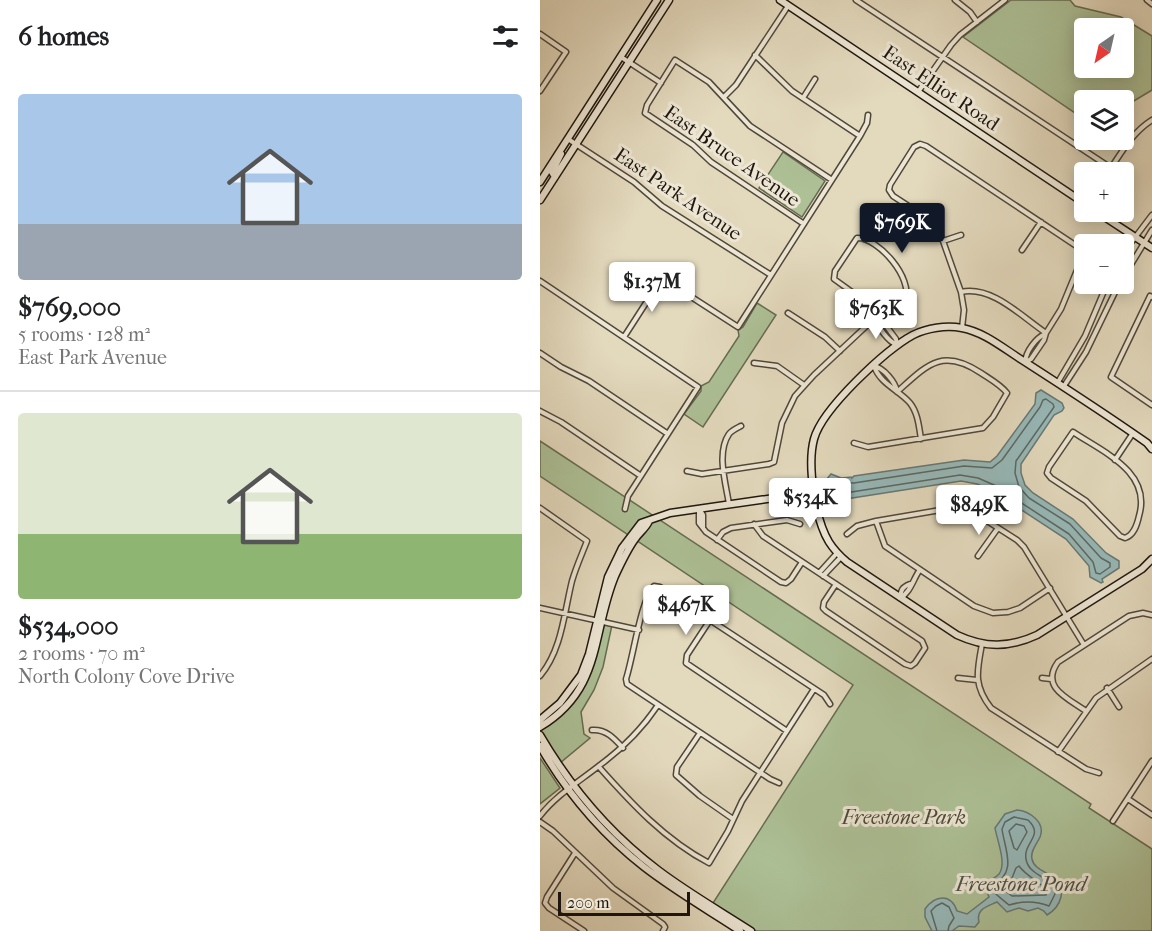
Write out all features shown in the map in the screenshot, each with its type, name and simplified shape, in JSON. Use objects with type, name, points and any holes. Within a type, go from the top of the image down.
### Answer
[{"type":"street","points":[[540,182],[657,0]]},
{"type":"street","points":[[540,198],[669,0]]},
{"type":"street","name":"East Elliot Road","points":[[780,0],[1074,196]]},
{"type":"street","points":[[856,0],[1111,168],[1130,139],[1152,120]]},
{"type":"street","points":[[955,0],[970,12],[977,22]]},
{"type":"street","points":[[918,93],[960,35],[1005,0]]},
{"type":"street","points":[[1147,0],[1152,3]]},
{"type":"street","points":[[724,97],[736,85],[788,6]]},
{"type":"street","points":[[540,34],[566,52],[540,91]]},
{"type":"street","points":[[755,55],[792,91],[860,136]]},
{"type":"street","points":[[621,57],[661,82],[675,60],[709,82],[750,126],[832,180]]},
{"type":"street","points":[[803,98],[815,79]]},
{"type":"street","name":"East Bruce Avenue","points":[[661,82],[645,111],[649,116],[693,145],[711,162],[804,224]]},
{"type":"street","points":[[624,337],[662,278],[738,327],[860,136],[867,123],[868,115]]},
{"type":"street","name":"East Park Avenue","points":[[568,138],[634,182],[662,206],[771,275]]},
{"type":"street","points":[[962,328],[964,310],[961,292],[943,241],[933,222],[893,196],[889,190],[914,147],[920,144],[1041,222],[1083,252],[1061,309],[1038,350],[1031,359],[1025,362]]},
{"type":"street","points":[[555,177],[551,173],[559,160],[562,147]]},
{"type":"street","points":[[1136,238],[1152,215]]},
{"type":"street","points":[[1022,250],[1041,222]]},
{"type":"street","points":[[1112,222],[1152,248]]},
{"type":"street","points":[[1134,259],[1152,230]]},
{"type":"street","points":[[943,241],[961,235]]},
{"type":"street","points":[[687,471],[698,474],[774,462],[782,423],[795,396],[876,317],[906,298],[907,292],[893,260],[884,252],[858,238],[834,272],[833,277],[836,282],[859,297],[876,317],[890,330],[897,345]]},
{"type":"street","points":[[540,281],[698,387],[628,496],[625,510]]},
{"type":"street","points":[[961,292],[982,292],[1001,302],[1046,333]]},
{"type":"street","points":[[1061,384],[1103,294]]},
{"type":"street","points":[[1061,384],[1086,352],[1114,294]]},
{"type":"street","points":[[1151,296],[1111,377],[1152,405]]},
{"type":"street","points":[[788,313],[825,337],[840,351]]},
{"type":"street","points":[[1152,448],[1061,384],[982,335],[962,328],[946,327],[915,334],[897,345],[832,408],[814,437],[811,466],[821,525],[828,541],[839,555],[957,635],[982,644],[1006,645],[1022,642],[1037,635],[1142,569],[1152,559]]},
{"type":"street","points":[[540,353],[589,381],[668,434]]},
{"type":"street","points":[[854,443],[868,447],[983,429],[1007,393],[975,369],[948,360],[926,366],[897,392]]},
{"type":"street","points":[[754,363],[777,366],[804,385]]},
{"type":"street","points":[[874,366],[876,372],[891,388],[911,405],[918,422],[921,439]]},
{"type":"street","points":[[540,411],[558,420],[641,476]]},
{"type":"street","points":[[729,504],[723,458],[730,431],[741,426]]},
{"type":"street","points":[[1073,432],[1115,460],[1130,470],[1141,489],[1142,508],[1136,527],[1130,536],[1125,538],[1119,535],[1086,501],[1047,473],[1073,432]]},
{"type":"street","points":[[1115,460],[1133,433]]},
{"type":"street","points":[[540,720],[560,703],[576,682],[587,661],[612,584],[632,537],[649,521],[666,514],[815,492]]},
{"type":"street","points":[[540,508],[587,541],[573,578],[552,658],[540,676]]},
{"type":"street","points":[[847,534],[857,526],[876,521],[952,508],[967,508],[1017,540],[1024,547],[1084,645]]},
{"type":"street","points":[[699,509],[699,523],[703,529],[783,583],[791,579],[802,562]]},
{"type":"street","points":[[717,540],[728,529],[787,520],[800,524]]},
{"type":"street","points":[[876,521],[885,546],[974,606],[993,613],[1020,608],[1050,588]]},
{"type":"street","points":[[754,524],[763,536],[821,574],[836,584],[925,644],[915,663],[911,666],[905,664],[826,611],[823,608],[824,602],[836,584]]},
{"type":"street","points":[[978,556],[998,528]]},
{"type":"street","points":[[821,574],[839,555]]},
{"type":"street","points":[[900,598],[904,586],[910,583],[919,570]]},
{"type":"street","points":[[779,783],[760,773],[626,682],[646,600],[654,586],[660,587],[826,697],[830,704]]},
{"type":"street","points":[[540,608],[639,630]]},
{"type":"street","points":[[1086,711],[1057,691],[1051,679],[1052,670],[1058,662],[1129,616],[1143,613],[1152,615]]},
{"type":"street","points":[[710,620],[685,661],[689,666],[787,731]]},
{"type":"street","points":[[540,727],[565,707],[583,683],[596,652],[599,622]]},
{"type":"street","points":[[982,644],[977,680],[981,696],[991,708],[1086,769],[1100,773]]},
{"type":"street","points":[[1058,752],[1096,698],[1107,688],[1152,659]]},
{"type":"street","points":[[958,678],[977,680]]},
{"type":"street","points":[[1041,678],[1051,679]]},
{"type":"street","points":[[1107,688],[1119,707]]},
{"type":"street","points":[[599,767],[629,801],[659,828],[709,863],[739,805],[814,689]]},
{"type":"street","points":[[540,816],[570,787],[622,748],[642,728],[658,705]]},
{"type":"street","points":[[592,730],[602,730],[622,748]]},
{"type":"street","points":[[700,733],[677,767],[676,773],[678,778],[699,796],[733,819]]},
{"type":"street","points":[[540,735],[570,787]]},
{"type":"street","points":[[540,746],[593,820],[628,854],[655,875],[751,931]]},
{"type":"street","points":[[1113,821],[1152,761]]},
{"type":"street","points":[[1128,799],[1152,815]]},
{"type":"street","points":[[540,822],[553,831],[613,888],[664,929]]},
{"type":"street","points":[[575,853],[545,903],[584,931]]},
{"type":"street","points":[[710,907],[740,931]]},
{"type":"green space","points":[[1011,0],[1070,0],[1075,6],[1123,18],[1074,18],[1074,78],[1134,78],[1134,25],[1152,36],[1152,90],[1134,101],[1134,90],[1074,90],[1074,112],[963,37]]},
{"type":"green space","points":[[783,152],[825,181],[802,217],[759,188]]},
{"type":"green space","points":[[757,303],[776,315],[703,427],[684,414],[701,391],[701,386],[709,382],[739,336],[738,330],[743,327]]},
{"type":"green space","name":"Freestone Park","points":[[540,441],[1091,804],[1089,808],[1152,849],[1152,931],[756,931],[713,903],[853,685],[540,476]]},
{"type":"green space","points":[[599,622],[612,625],[603,667],[594,690],[581,712],[584,734],[590,738],[560,763],[540,734],[540,724],[566,701],[581,679]]},
{"type":"green space","points":[[540,758],[560,788],[540,804]]},
{"type":"water","points":[[1041,390],[1062,403],[1064,408],[1054,415],[1021,464],[1021,473],[1025,485],[1033,493],[1073,519],[1106,553],[1119,561],[1119,568],[1102,579],[1103,582],[1090,577],[1089,566],[1066,539],[991,490],[977,484],[961,481],[846,499],[837,507],[830,503],[826,480],[831,474],[841,478],[852,478],[964,460],[990,462],[997,456],[1035,404],[1036,393]]},
{"type":"water","name":"Freestone Pond","points":[[1017,810],[1031,815],[1039,822],[1041,832],[1033,850],[1032,859],[1038,868],[1059,883],[1061,897],[1058,905],[1047,915],[1038,908],[1028,911],[1019,908],[1007,912],[997,902],[980,911],[979,922],[975,927],[959,926],[952,931],[932,931],[925,917],[925,909],[933,901],[947,899],[957,911],[967,914],[989,897],[984,885],[999,874],[1002,864],[995,828],[1005,814]]}]
